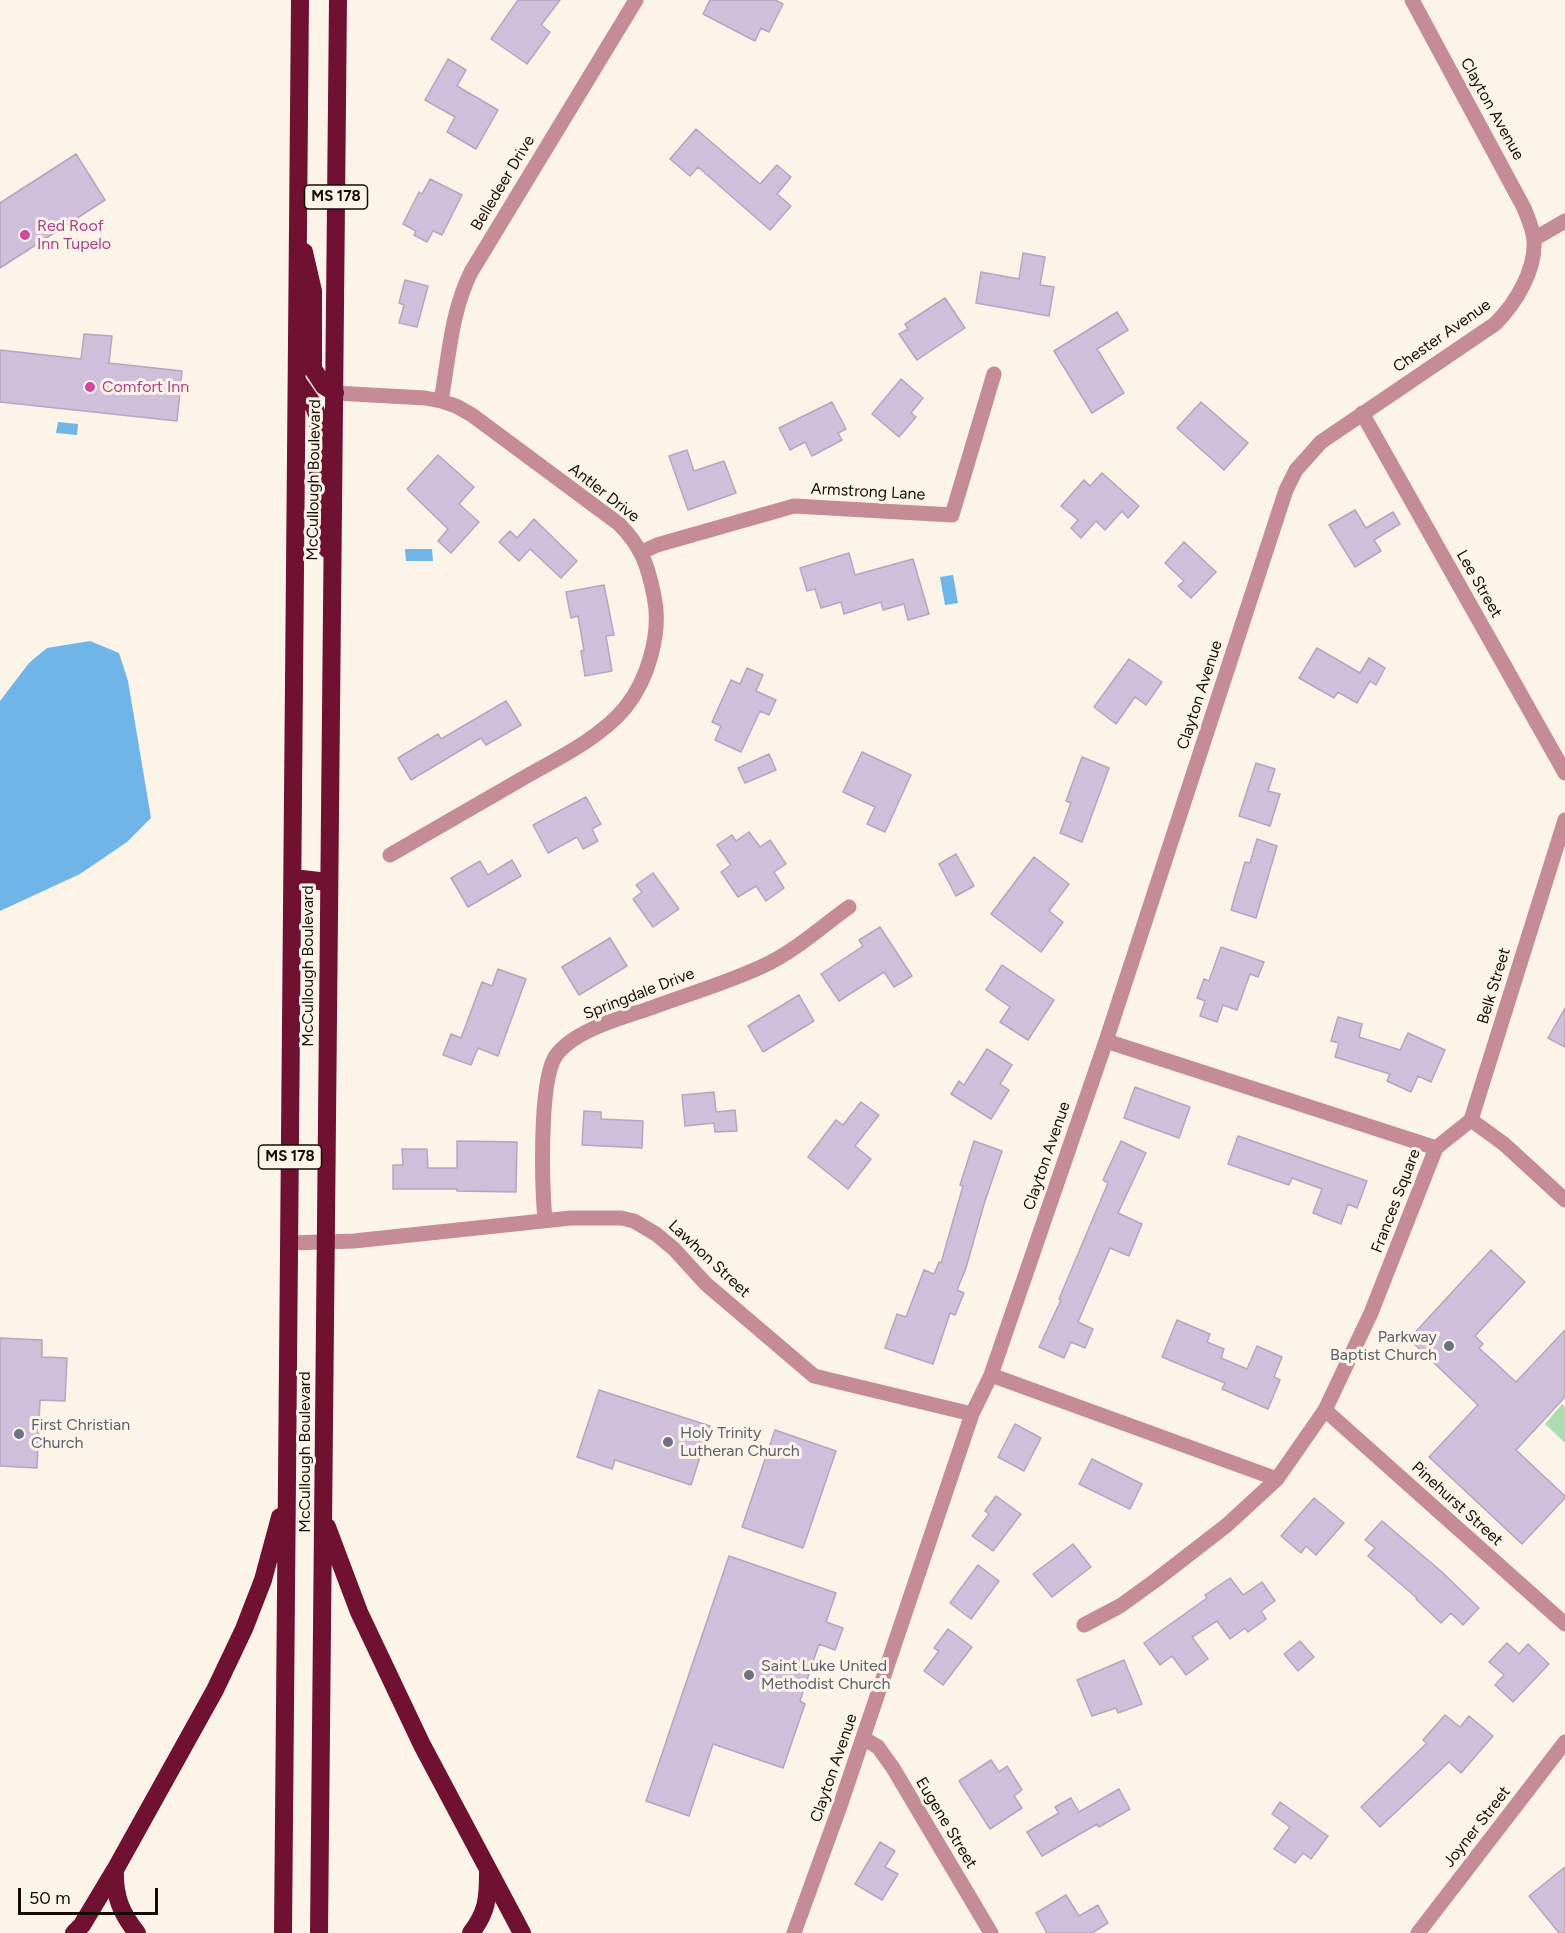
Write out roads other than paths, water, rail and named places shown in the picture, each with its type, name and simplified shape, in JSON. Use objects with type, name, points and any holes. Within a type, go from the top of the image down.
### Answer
[{"type":"highway","points":[[289,0],[299,46]]},
{"type":"highway","name":"McCullough Boulevard","points":[[283,1933],[300,0]]},
{"type":"highway","name":"McCullough Boulevard","points":[[319,1933],[338,0]]},
{"type":"highway","points":[[297,225],[313,291],[312,369],[324,386],[335,393]]},
{"type":"highway","points":[[297,381],[313,404],[318,417],[318,514],[333,574]]},
{"type":"highway","points":[[293,878],[328,882]]},
{"type":"highway","points":[[74,1933],[82,1925],[115,1870],[215,1690],[244,1629],[263,1580],[286,1492]]},
{"type":"highway","points":[[324,1516],[359,1612],[422,1745],[522,1933]]},
{"type":"highway","points":[[115,1870],[115,1885],[120,1908],[137,1933]]},
{"type":"highway","points":[[471,1933],[485,1912],[488,1899],[488,1871]]},
{"type":"street","name":"Belledeer Drive","points":[[441,400],[456,312],[461,293],[471,272],[636,0]]},
{"type":"street","name":"Clayton Avenue","points":[[1412,0],[1511,182],[1527,216],[1534,239]]},
{"type":"street","points":[[1534,239],[1565,221]]},
{"type":"street","name":"Chester Avenue","points":[[1362,413],[1461,349],[1495,324],[1508,311],[1528,272],[1534,239]]},
{"type":"street","name":"Armstrong Lane","points":[[642,552],[794,506],[952,515],[994,374]]},
{"type":"street","name":"Antler Drive","points":[[335,393],[441,400],[472,415],[619,524],[633,538],[642,552],[656,603],[654,641],[648,662],[638,687],[626,706],[611,722],[572,750],[390,855]]},
{"type":"street","name":"Clayton Avenue","points":[[794,1933],[863,1738],[972,1414],[992,1375],[1106,1041],[1286,490],[1296,470],[1308,455],[1338,429],[1362,413]]},
{"type":"street","name":"Lee Street","points":[[1362,413],[1565,773]]},
{"type":"street","name":"Belk Street","points":[[1471,1120],[1565,820]]},
{"type":"street","name":"Springdale Drive","points":[[545,1220],[543,1156],[547,1081],[551,1067],[562,1048],[598,1027],[764,966],[799,944],[849,907]]},
{"type":"street","name":"Frances Square","points":[[1084,1625],[1120,1606],[1156,1581],[1227,1525],[1277,1479],[1325,1410],[1371,1313],[1436,1148],[1106,1041]]},
{"type":"street","points":[[1436,1148],[1471,1120],[1504,1144],[1565,1200]]},
{"type":"street","name":"Lawhon Street","points":[[289,1243],[354,1241],[571,1218],[621,1218],[644,1226],[674,1249],[706,1284],[814,1376],[972,1414]]},
{"type":"street","points":[[992,1375],[1277,1479]]},
{"type":"street","name":"Pinehurst Street","points":[[1325,1410],[1565,1624]]},
{"type":"street","name":"Eugene Street","points":[[863,1738],[878,1747],[892,1768],[991,1933]]},
{"type":"street","name":"Joyner Street","points":[[1419,1933],[1565,1742]]},
{"type":"water","points":[[58,422],[78,424],[77,435],[56,433]]},
{"type":"water","points":[[405,549],[432,549],[433,561],[406,561]]},
{"type":"water","points":[[953,575],[958,603],[945,605],[940,577]]},
{"type":"water","points":[[90,641],[119,653],[128,681],[151,818],[127,842],[80,874],[0,911],[0,701],[29,663],[47,648]]},
{"type":"place","name":"Red Roof Inn Tupelo","points":[[25,235]]},
{"type":"place","name":"Comfort Inn","points":[[90,387]]},
{"type":"place","name":"Parkway Baptist Church","points":[[1449,1346]]},
{"type":"place","name":"First Christian Church","points":[[19,1434]]},
{"type":"place","name":"Holy Trinity Lutheran Church","points":[[668,1442]]},
{"type":"place","name":"Saint Luke United Methodist Church","points":[[749,1675]]}]
